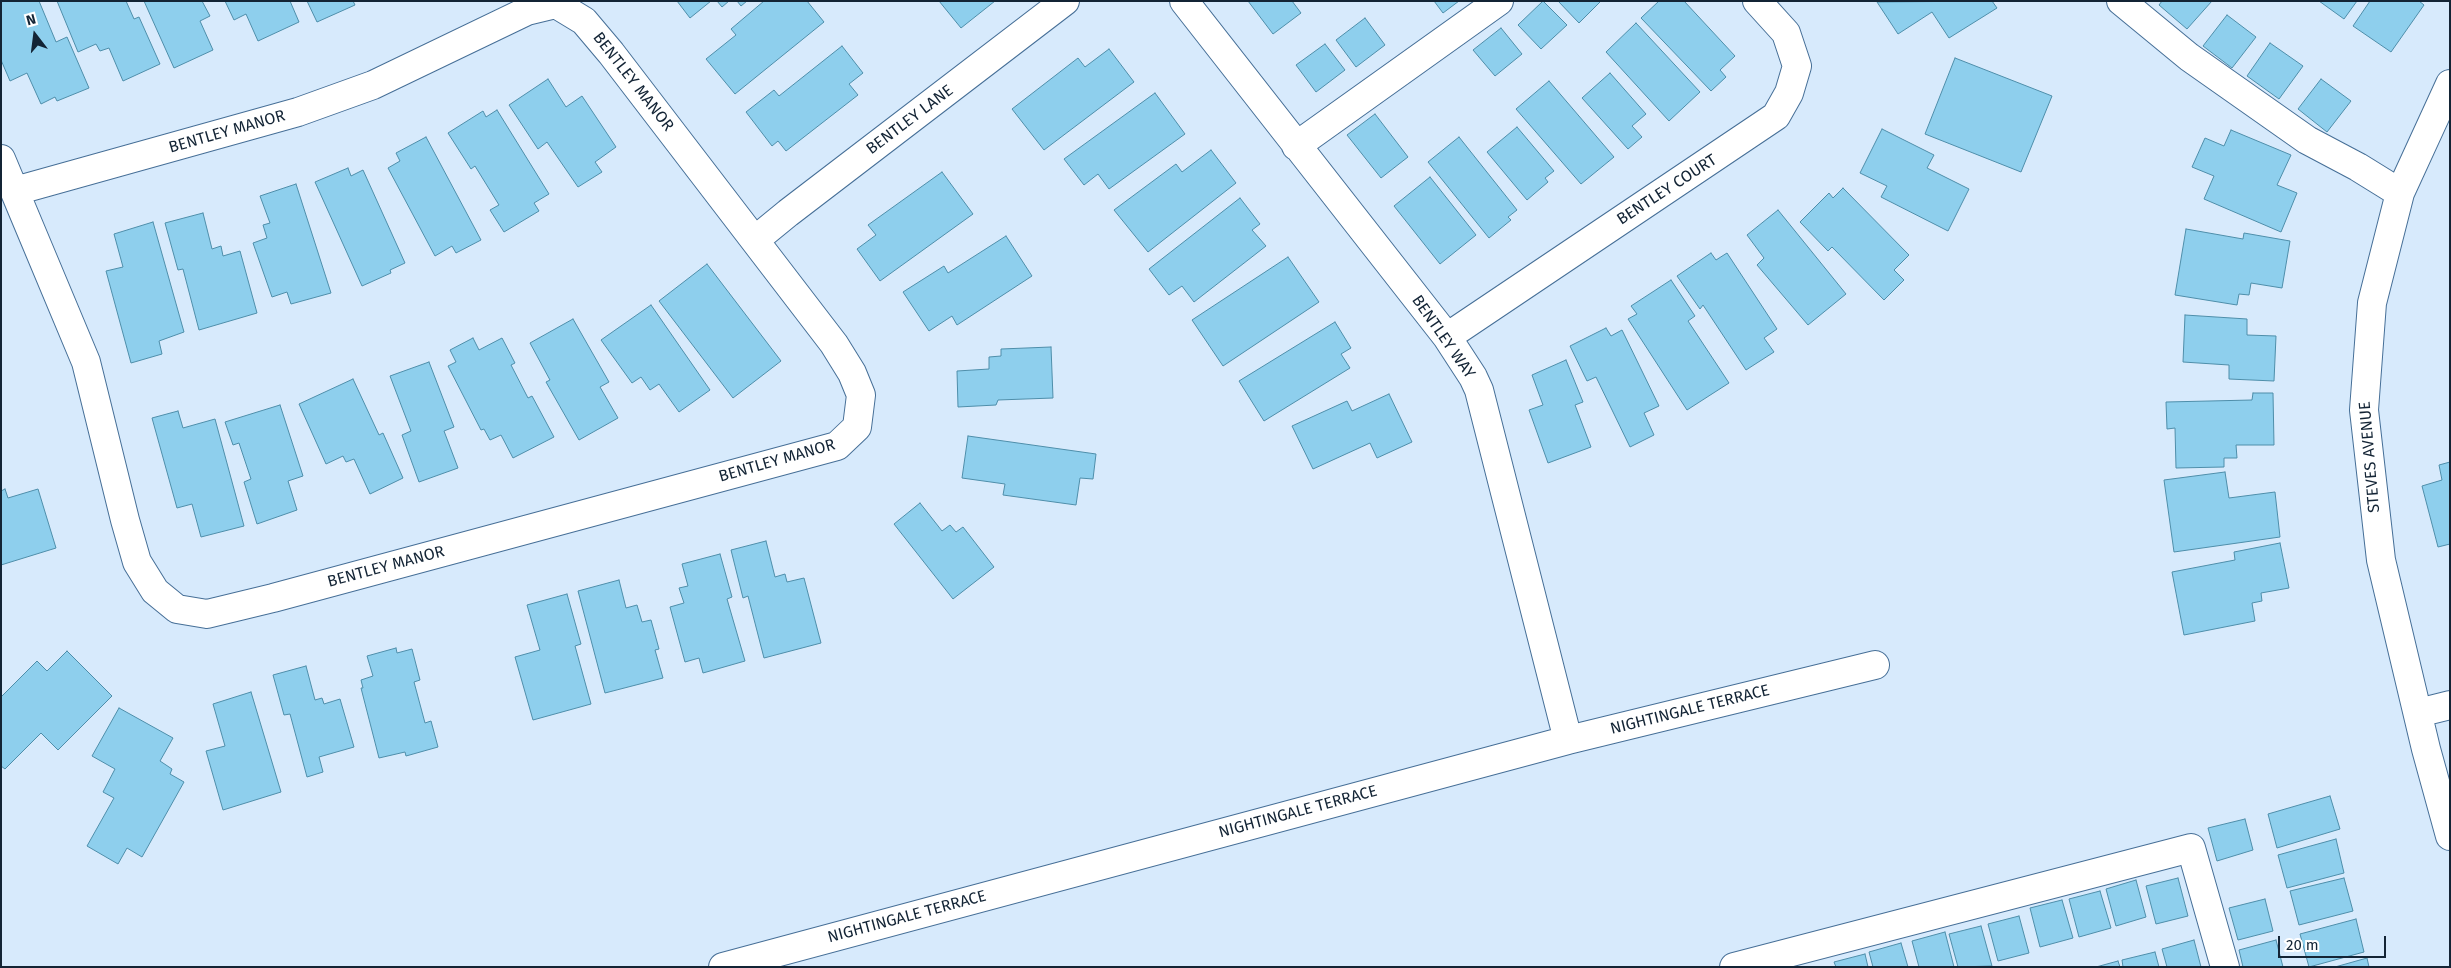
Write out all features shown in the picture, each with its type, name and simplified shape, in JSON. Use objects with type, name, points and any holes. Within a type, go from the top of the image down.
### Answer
[{"type":"street","name":"BENTLEY LANE","points":[[755,240],[1065,1]]},
{"type":"street","name":"BENTLEY WAY","points":[[1184,1],[1447,337],[1473,377],[1478,390],[1568,740]]},
{"type":"street","points":[[1296,146],[1499,1]]},
{"type":"street","name":"BENTLEY COURT","points":[[1447,337],[1763,127],[1776,116],[1789,93],[1797,66],[1786,33],[1757,1]]},
{"type":"street","points":[[2121,1],[2189,57],[2307,140],[2400,194]]},
{"type":"street","name":"BENTLEY MANOR","points":[[1,159],[86,362],[124,520],[138,562],[155,591],[177,609],[207,614],[837,446],[857,427],[861,395],[852,373],[834,344],[611,53],[584,21],[556,4],[527,11],[373,85],[298,112],[15,191]]},
{"type":"street","name":"STEVES AVENUE","points":[[2450,84],[2400,194],[2372,303],[2364,410],[2380,560],[2450,836]]},
{"type":"street","name":"NIGHTINGALE TERRACE","points":[[723,967],[1568,740],[1875,665]]},
{"type":"street","points":[[2418,714],[2450,705]]},
{"type":"street","points":[[1734,967],[2191,848],[2225,967]]},
{"type":"building","points":[[1,1],[39,1],[56,42],[67,37],[89,88],[57,101],[55,97],[41,104],[27,73],[10,81],[1,60]]},
{"type":"building","points":[[57,1],[126,1],[134,19],[139,17],[160,64],[123,81],[109,48],[100,51],[96,44],[78,52]]},
{"type":"building","points":[[144,1],[202,1],[210,16],[200,21],[213,50],[174,68]]},
{"type":"building","points":[[225,1],[290,1],[299,22],[258,41],[246,14],[234,20]]},
{"type":"building","points":[[307,1],[353,1],[355,5],[317,22]]},
{"type":"building","points":[[677,1],[711,1],[690,18]]},
{"type":"building","points":[[717,1],[729,1],[722,7]]},
{"type":"building","points":[[737,1],[747,1],[741,6]]},
{"type":"building","points":[[764,1],[807,1],[824,22],[735,94],[706,59],[736,35],[731,29]]},
{"type":"building","points":[[939,1],[995,1],[961,28]]},
{"type":"building","points":[[1248,1],[1292,1],[1301,13],[1273,34]]},
{"type":"building","points":[[1434,1],[1459,1],[1443,13]]},
{"type":"building","points":[[1543,1],[1567,25],[1541,49],[1518,25]]},
{"type":"building","points":[[1558,1],[1601,1],[1579,23]]},
{"type":"building","points":[[1659,1],[1684,1],[1735,56],[1720,70],[1726,77],[1711,91],[1641,18]]},
{"type":"building","points":[[1992,1],[1997,8],[1949,38],[1932,12],[1898,34],[1877,2]]},
{"type":"building","points":[[2162,1],[2212,1],[2187,29],[2159,5]]},
{"type":"building","points":[[2319,1],[2357,1],[2344,19]]},
{"type":"building","points":[[2370,1],[2419,1],[2424,5],[2391,52],[2353,26]]},
{"type":"building","points":[[2227,15],[2256,37],[2232,68],[2203,46]]},
{"type":"building","points":[[1365,18],[1385,45],[1356,67],[1336,40]]},
{"type":"building","points":[[1636,23],[1700,92],[1669,121],[1606,52]]},
{"type":"building","points":[[1501,28],[1522,54],[1495,76],[1473,50]]},
{"type":"building","points":[[2270,43],[2303,66],[2279,99],[2247,76]]},
{"type":"building","points":[[1325,44],[1345,70],[1316,92],[1296,65]]},
{"type":"building","points":[[842,46],[863,73],[849,84],[858,95],[786,151],[778,141],[772,146],[746,112],[774,90],[779,96]]},
{"type":"building","points":[[1109,49],[1134,82],[1044,150],[1012,109],[1078,58],[1085,67]]},
{"type":"building","points":[[1955,58],[2052,96],[2021,172],[1925,134]]},
{"type":"building","points":[[1610,73],[1646,114],[1632,126],[1642,137],[1628,149],[1582,98]]},
{"type":"building","points":[[548,79],[566,107],[582,96],[616,147],[595,162],[602,172],[578,187],[547,142],[538,149],[509,105]]},
{"type":"building","points":[[2321,79],[2351,101],[2327,132],[2298,109]]},
{"type":"building","points":[[1549,81],[1614,157],[1581,184],[1516,109]]},
{"type":"building","points":[[1155,93],[1185,134],[1109,189],[1098,174],[1084,185],[1064,159]]},
{"type":"building","points":[[497,110],[549,194],[534,203],[539,211],[504,232],[490,210],[499,205],[475,166],[471,169],[448,133],[483,111],[486,117]]},
{"type":"building","points":[[1375,114],[1408,157],[1381,178],[1347,135]]},
{"type":"building","points":[[1517,127],[1554,171],[1545,178],[1548,182],[1527,200],[1487,152]]},
{"type":"building","points":[[1882,129],[1934,155],[1927,168],[1969,189],[1948,231],[1881,197],[1887,186],[1860,173]]},
{"type":"building","points":[[2231,130],[2291,155],[2277,185],[2297,193],[2281,232],[2204,199],[2214,176],[2192,167],[2205,138],[2224,146]]},
{"type":"building","points":[[426,137],[481,240],[456,253],[452,246],[435,256],[388,168],[400,161],[396,153]]},
{"type":"building","points":[[1459,137],[1517,210],[1508,217],[1511,220],[1489,238],[1428,162]]},
{"type":"building","points":[[1211,150],[1236,183],[1148,252],[1114,210],[1176,164],[1182,172]]},
{"type":"building","points":[[348,168],[351,176],[363,170],[405,263],[390,270],[391,273],[362,286],[315,182]]},
{"type":"building","points":[[942,172],[973,214],[880,281],[857,249],[876,235],[868,225]]},
{"type":"building","points":[[1430,177],[1476,235],[1440,264],[1394,206]]},
{"type":"building","points":[[296,184],[331,293],[291,304],[287,292],[272,297],[253,243],[267,238],[263,225],[270,223],[260,196]]},
{"type":"building","points":[[1843,188],[1909,255],[1894,270],[1904,280],[1884,300],[1832,247],[1828,251],[1800,222],[1829,193],[1833,198]]},
{"type":"building","points":[[1240,198],[1260,224],[1252,230],[1266,246],[1194,302],[1182,286],[1169,295],[1149,269]]},
{"type":"building","points":[[1778,210],[1846,294],[1808,325],[1757,265],[1764,258],[1747,235]]},
{"type":"building","points":[[203,213],[212,249],[221,246],[223,256],[240,251],[257,313],[199,330],[183,269],[178,270],[165,223]]},
{"type":"building","points":[[153,222],[184,332],[159,341],[162,354],[131,363],[106,271],[123,267],[114,234]]},
{"type":"building","points":[[2186,229],[2243,239],[2244,233],[2290,241],[2282,288],[2251,283],[2249,295],[2239,294],[2237,305],[2175,295]]},
{"type":"building","points":[[1006,236],[1032,276],[957,325],[952,316],[929,331],[903,292],[944,266],[948,273]]},
{"type":"building","points":[[1711,253],[1716,260],[1727,253],[1777,329],[1764,338],[1774,352],[1746,370],[1703,305],[1700,309],[1677,276]]},
{"type":"building","points":[[1288,257],[1319,302],[1223,366],[1192,320]]},
{"type":"building","points":[[707,264],[781,361],[733,398],[659,301]]},
{"type":"building","points":[[1671,280],[1695,316],[1688,321],[1729,383],[1687,410],[1628,319],[1637,314],[1631,306]]},
{"type":"building","points":[[651,305],[710,390],[679,412],[659,384],[650,390],[641,377],[632,383],[601,340]]},
{"type":"building","points":[[2185,315],[2247,319],[2247,335],[2276,336],[2274,381],[2229,379],[2229,365],[2183,362]]},
{"type":"building","points":[[573,319],[609,382],[600,387],[618,418],[579,440],[546,382],[550,380],[530,343]]},
{"type":"building","points":[[1335,322],[1351,348],[1341,354],[1350,368],[1264,421],[1239,381]]},
{"type":"building","points":[[1606,328],[1611,336],[1622,330],[1659,406],[1644,413],[1654,435],[1630,447],[1596,377],[1587,381],[1570,346]]},
{"type":"building","points":[[473,338],[479,350],[502,338],[515,363],[511,365],[528,398],[532,396],[554,437],[513,458],[501,435],[490,440],[484,429],[481,430],[448,366],[456,362],[450,350]]},
{"type":"building","points":[[1051,347],[1053,398],[998,400],[996,405],[958,407],[957,371],[989,369],[989,357],[1001,356],[1001,349]]},
{"type":"building","points":[[1566,360],[1583,402],[1575,405],[1591,447],[1548,463],[1529,410],[1543,405],[1532,375]]},
{"type":"building","points":[[429,362],[454,427],[444,431],[458,468],[419,482],[402,435],[411,431],[390,376]]},
{"type":"building","points":[[353,379],[379,435],[383,433],[403,478],[370,494],[354,459],[346,462],[343,456],[326,464],[299,404]]},
{"type":"building","points":[[2253,393],[2273,393],[2274,445],[2236,445],[2237,458],[2224,458],[2224,467],[2176,468],[2175,428],[2167,429],[2166,402],[2252,400]]},
{"type":"building","points":[[1389,394],[1412,442],[1377,458],[1370,443],[1313,469],[1292,426],[1347,401],[1352,411]]},
{"type":"building","points":[[280,405],[303,476],[288,481],[297,510],[257,524],[244,482],[251,479],[239,443],[233,445],[225,422]]},
{"type":"building","points":[[178,411],[183,428],[215,419],[244,526],[201,537],[192,504],[177,508],[152,418]]},
{"type":"building","points":[[968,436],[1096,454],[1093,479],[1080,478],[1076,505],[1003,495],[1005,484],[962,478]]},
{"type":"building","points":[[2450,462],[2450,544],[2438,547],[2422,486],[2442,480],[2439,465]]},
{"type":"building","points":[[2225,472],[2229,498],[2275,492],[2280,537],[2174,552],[2164,480]]},
{"type":"building","points":[[5,489],[8,498],[38,489],[56,548],[1,565],[1,491]]},
{"type":"building","points":[[920,503],[942,531],[950,525],[956,532],[963,527],[994,567],[953,599],[894,524]]},
{"type":"building","points":[[766,541],[775,577],[785,574],[787,582],[804,578],[821,643],[764,658],[748,596],[743,598],[731,550]]},
{"type":"building","points":[[2280,543],[2289,588],[2261,593],[2262,601],[2252,603],[2255,621],[2184,635],[2172,572],[2235,560],[2234,552]]},
{"type":"building","points":[[720,554],[732,597],[727,599],[745,661],[703,673],[699,658],[685,662],[670,607],[684,603],[679,588],[688,586],[682,564]]},
{"type":"building","points":[[619,580],[626,608],[637,605],[642,622],[651,620],[659,649],[655,650],[663,678],[605,693],[578,591]]},
{"type":"building","points":[[567,594],[581,644],[575,646],[591,704],[533,720],[515,657],[540,650],[527,605]]},
{"type":"building","points":[[396,648],[397,653],[412,649],[420,680],[414,682],[425,723],[431,721],[438,747],[406,756],[405,752],[379,758],[361,688],[363,688],[361,680],[373,676],[367,656]]},
{"type":"building","points":[[67,651],[112,696],[58,750],[41,733],[5,769],[1,766],[1,697],[37,661],[47,671]]},
{"type":"building","points":[[306,666],[315,700],[322,698],[324,704],[340,699],[354,747],[319,757],[323,772],[307,777],[290,714],[284,715],[273,675]]},
{"type":"building","points":[[251,692],[281,792],[223,810],[206,751],[225,746],[213,704]]},
{"type":"building","points":[[119,708],[173,738],[160,761],[172,769],[170,774],[184,782],[142,857],[127,848],[118,864],[87,846],[114,798],[103,792],[115,769],[92,756]]},
{"type":"building","points":[[2330,796],[2340,829],[2277,848],[2268,814]]},
{"type":"building","points":[[2245,819],[2253,850],[2217,861],[2208,828]]},
{"type":"building","points":[[2336,839],[2344,873],[2287,888],[2278,855]]},
{"type":"building","points":[[2178,878],[2188,916],[2156,924],[2146,886]]},
{"type":"building","points":[[2344,878],[2353,911],[2299,925],[2290,891]]},
{"type":"building","points":[[2136,880],[2146,917],[2116,926],[2106,889]]},
{"type":"building","points":[[2100,891],[2111,928],[2079,937],[2069,899]]},
{"type":"building","points":[[2265,899],[2273,931],[2238,940],[2229,908]]},
{"type":"building","points":[[2062,900],[2073,938],[2040,947],[2030,908]]},
{"type":"building","points":[[2019,916],[2029,953],[1998,961],[1988,924]]},
{"type":"building","points":[[2356,919],[2364,952],[2309,967],[2300,934]]},
{"type":"building","points":[[1981,926],[1992,966],[1958,967],[1949,934]]},
{"type":"building","points":[[1945,932],[1954,967],[1919,967],[1912,941]]},
{"type":"building","points":[[2194,940],[2201,967],[2167,967],[2162,949]]},
{"type":"building","points":[[2276,940],[2283,967],[2243,967],[2239,950]]},
{"type":"building","points":[[1901,943],[1908,967],[1873,967],[1869,952]]},
{"type":"building","points":[[2155,952],[2159,967],[2123,967],[2122,960]]},
{"type":"building","points":[[1865,954],[1868,967],[1836,967],[1834,962]]},
{"type":"building","points":[[2367,958],[2369,967],[2335,967]]},
{"type":"building","points":[[2118,961],[2120,967],[2096,967]]}]
